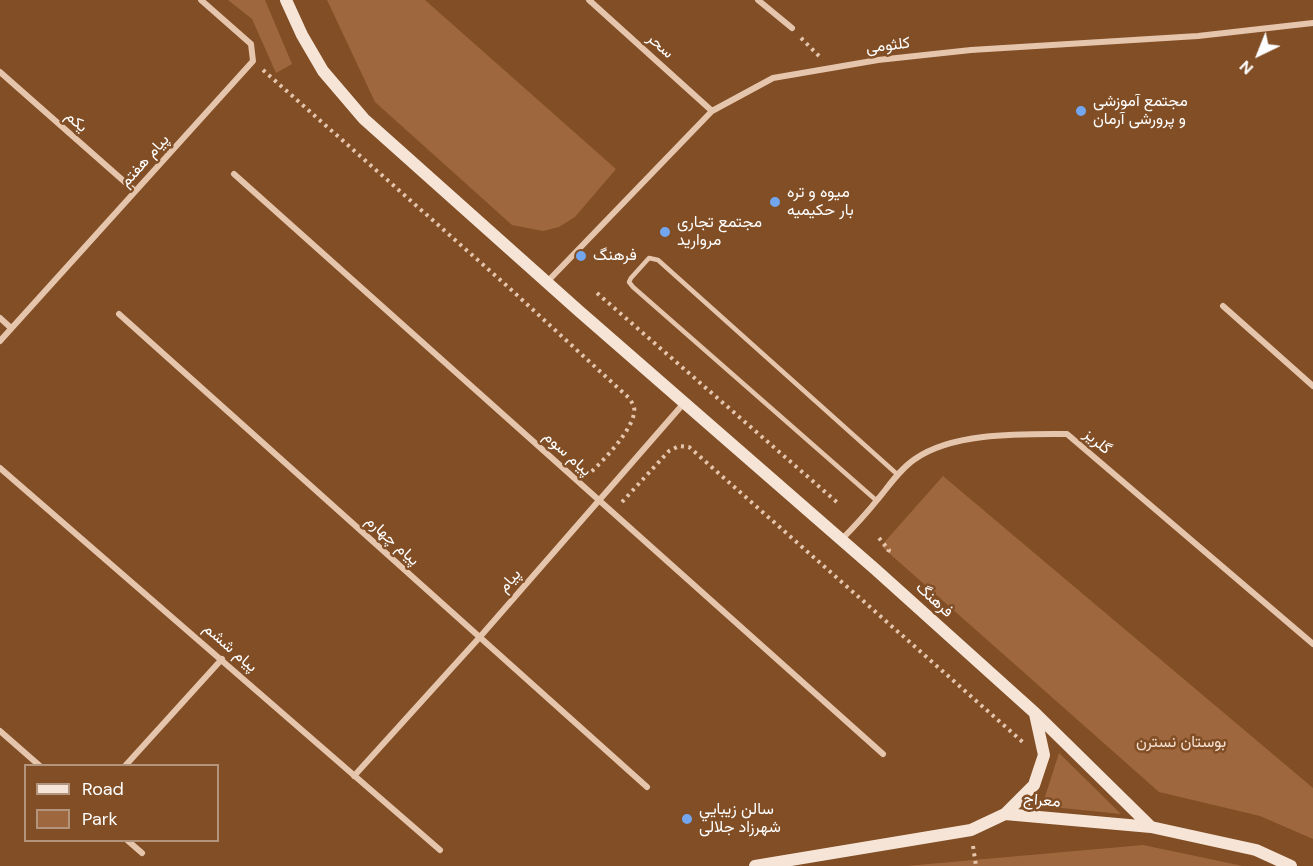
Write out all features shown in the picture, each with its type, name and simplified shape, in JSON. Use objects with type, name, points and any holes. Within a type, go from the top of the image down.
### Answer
[{"type":"main road","name":"فرهنگ","points":[[286,0],[302,35],[323,71],[364,119],[1035,713],[1151,827]]},
{"type":"main road","points":[[1005,814],[1034,785],[1044,755],[1035,713]]},
{"type":"main road","name":"معراج","points":[[755,866],[970,830],[1005,814],[1151,827],[1256,850],[1291,866]]},
{"type":"street","points":[[201,0],[251,44],[253,62]]},
{"type":"street","name":"سحر","points":[[589,0],[712,111]]},
{"type":"street","points":[[758,0],[792,28]]},
{"type":"street","name":"کلثومی","points":[[546,282],[712,111],[773,78],[878,60],[971,50],[1198,36],[1313,23]]},
{"type":"street","name":"پیام هفتم","points":[[0,341],[253,62]]},
{"type":"street","name":"یکم","points":[[0,72],[135,191]]},
{"type":"street","name":"پیام سوم","points":[[234,174],[883,754]]},
{"type":"street","points":[[1223,306],[1313,386]]},
{"type":"street","name":"پیام چهارم","points":[[119,314],[647,787]]},
{"type":"street","points":[[0,318],[12,328]]},
{"type":"street","name":"پیام","points":[[354,776],[479,638],[684,403]]},
{"type":"street","name":"گلریز","points":[[841,540],[915,459],[941,446],[1000,434],[1067,434],[1313,644]]},
{"type":"street","name":"پیام ششم","points":[[0,468],[440,850]]},
{"type":"street","points":[[126,764],[222,659]]},
{"type":"street","points":[[0,731],[39,764]]},
{"type":"street","points":[[129,842],[142,853]]},
{"type":"lane","points":[[877,501],[633,287],[629,282],[631,278],[649,258],[657,260],[898,475]]},
{"type":"path","points":[[792,28],[831,69]]},
{"type":"path","points":[[253,62],[324,122],[629,398],[634,407],[633,418],[626,432],[580,484]]},
{"type":"path","points":[[597,293],[839,504]]},
{"type":"path","points":[[612,512],[669,451],[680,446],[689,447],[1020,741],[1044,755]]},
{"type":"path","points":[[879,538],[889,547],[890,550],[886,554]]},
{"type":"green space","points":[[228,0],[265,0],[292,64],[276,73],[252,19]]},
{"type":"green space","points":[[327,0],[425,0],[616,169],[575,217],[559,227],[543,231],[512,225],[375,102]]},
{"type":"green space","name":"بوستان نسترن","points":[[943,476],[1313,788],[1313,839],[1260,816],[1159,792],[881,546]]},
{"type":"green space","points":[[1059,753],[1121,814],[1042,806]]},
{"type":"green space","points":[[1143,845],[1243,866],[906,866]]},
{"type":"place","name":"مجتمع آموزشی و پرورشی آرمان","points":[[1081,111]]},
{"type":"place","name":"میوه و تره بار حکیمیه","points":[[775,202]]},
{"type":"place","name":"مجتمع تجاری مروارید","points":[[665,232]]},
{"type":"place","name":"فرهنگ","points":[[581,256]]},
{"type":"place","name":"سالن زيبايي شهرزاد جلالى","points":[[687,819]]}]
